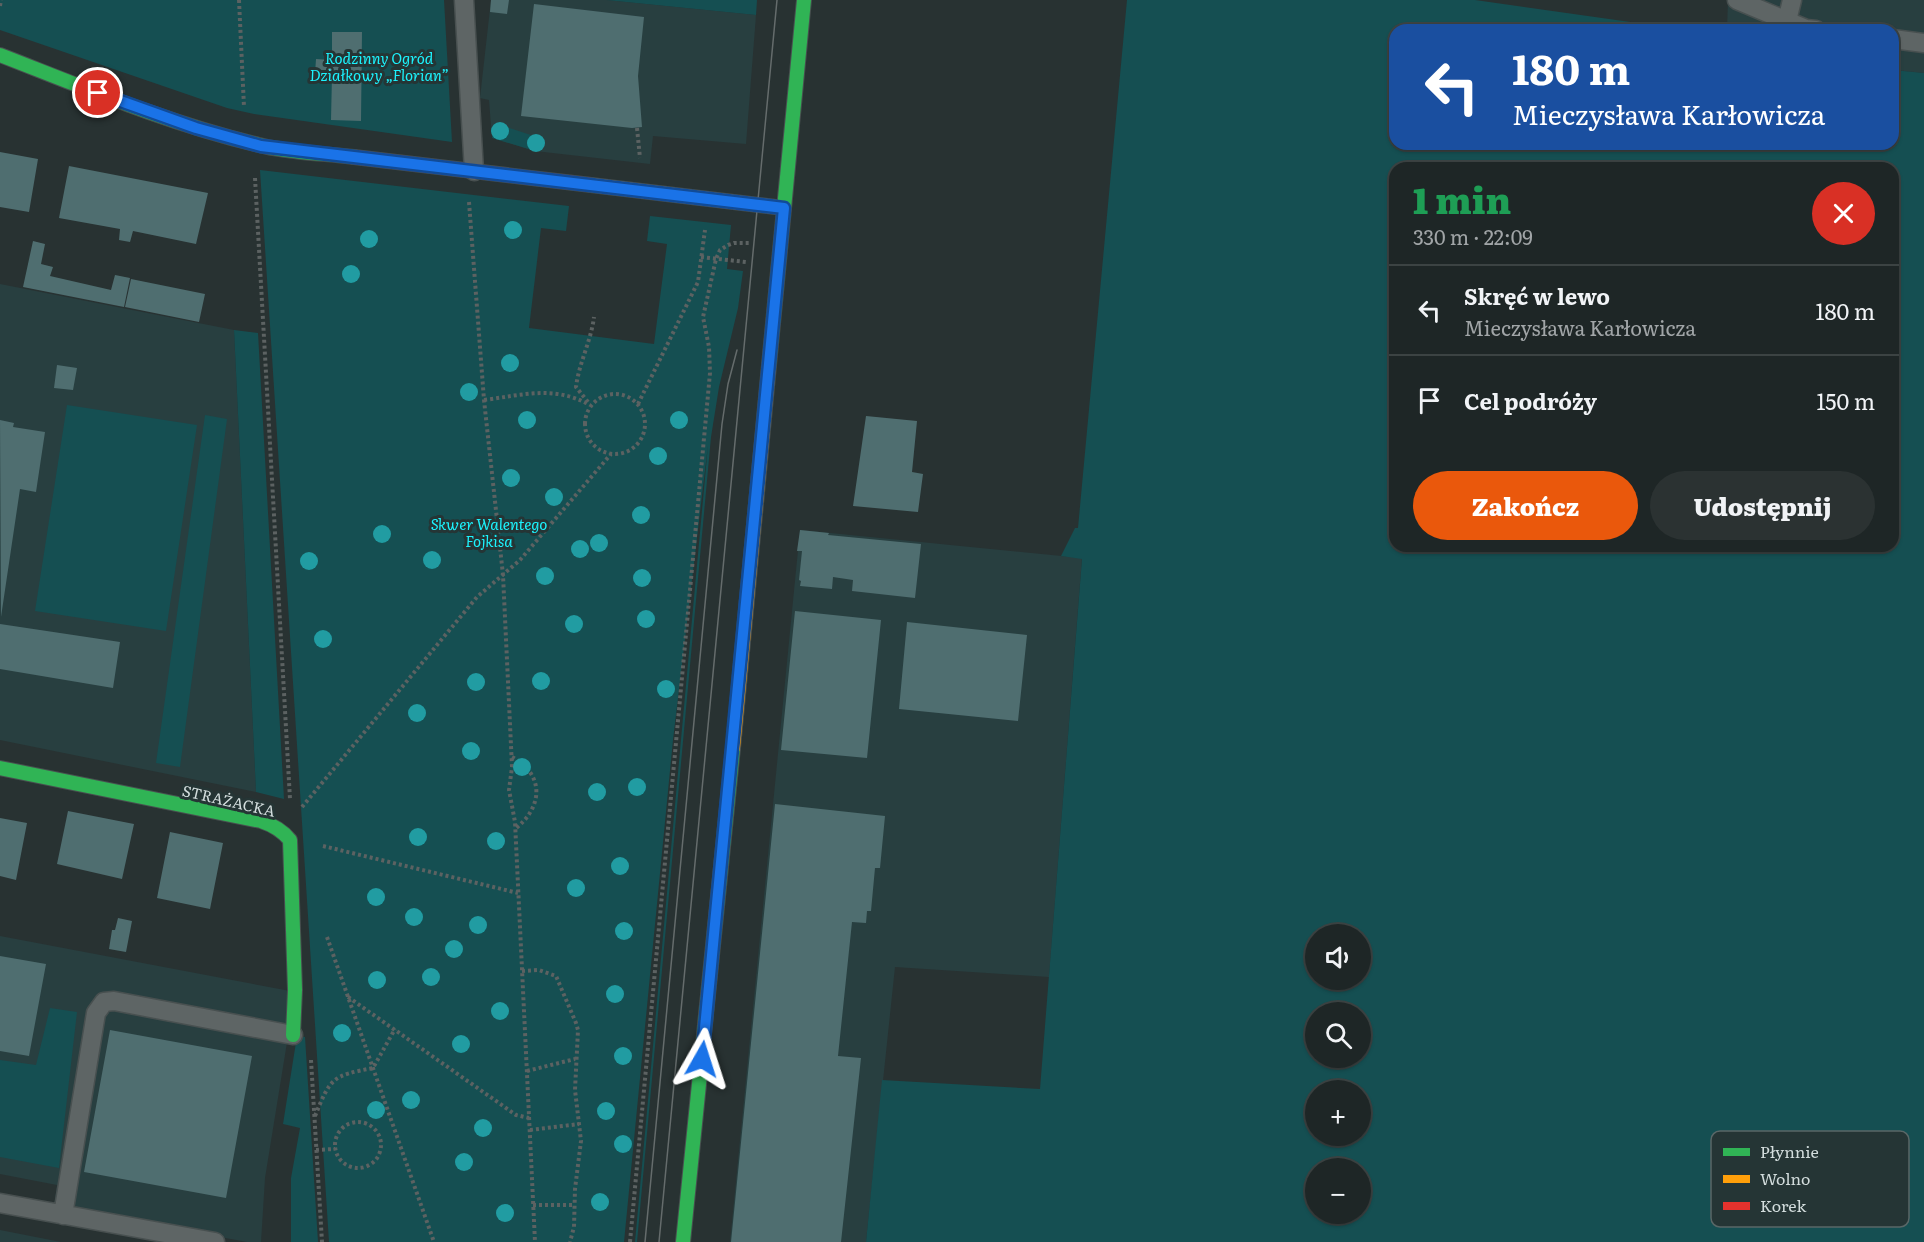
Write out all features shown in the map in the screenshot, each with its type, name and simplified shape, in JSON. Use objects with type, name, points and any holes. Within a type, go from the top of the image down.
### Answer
[{"type":"street","points":[[683,1242],[722,864],[804,0]]},
{"type":"street","points":[[0,55],[136,108],[261,146],[784,208]]},
{"type":"street","name":"STRAŻACKA","points":[[0,768],[261,821],[284,832],[291,840],[295,990],[293,1035]]},
{"type":"lane","points":[[464,0],[474,171]]},
{"type":"lane","points":[[1737,0],[1794,24]]},
{"type":"lane","points":[[1787,21],[1792,0]]},
{"type":"lane","points":[[1899,40],[1924,42]]},
{"type":"lane","points":[[63,1215],[96,1013],[104,1002],[114,1001],[293,1035]]},
{"type":"lane","points":[[0,1203],[205,1241]]},
{"type":"path","points":[[0,6],[1,0]]},
{"type":"path","points":[[239,0],[244,111]]},
{"type":"path","points":[[637,128],[641,153]]},
{"type":"path","points":[[256,198],[290,806]]},
{"type":"path","points":[[468,199],[484,400],[503,575],[512,757],[509,790],[515,828],[535,1242]]},
{"type":"path","points":[[630,1242],[710,373],[710,348],[703,312],[720,250],[728,245],[747,243]]},
{"type":"path","points":[[638,404],[698,282],[701,257],[746,262]]},
{"type":"path","points":[[590,405],[576,387],[591,336],[594,317]]},
{"type":"path","points":[[484,400],[552,393],[573,396],[590,405]]},
{"type":"path","points":[[614,394],[624,395],[638,404],[645,416],[646,425],[638,444],[621,454],[601,451],[588,437],[585,427],[585,417],[590,405],[605,395],[614,394]]},
{"type":"path","points":[[301,808],[477,597],[520,560],[611,454]]},
{"type":"path","points":[[512,757],[530,769],[535,780],[536,792],[531,812],[515,828]]},
{"type":"path","points":[[305,804],[306,813]]},
{"type":"path","points":[[319,845],[518,893]]},
{"type":"path","points":[[324,929],[434,1242]]},
{"type":"path","points":[[522,971],[539,970],[556,976],[576,1023],[576,1102],[581,1141],[574,1227],[570,1242]]},
{"type":"path","points":[[348,997],[516,1115],[529,1118]]},
{"type":"path","points":[[314,1117],[334,1080],[343,1074],[373,1068],[395,1029]]},
{"type":"path","points":[[311,1058],[322,1242]]},
{"type":"path","points":[[526,1071],[575,1059]]},
{"type":"path","points":[[356,1122],[370,1125],[380,1137],[381,1145],[377,1160],[364,1168],[348,1167],[337,1156],[335,1149],[338,1134],[342,1128],[356,1122]]},
{"type":"path","points":[[530,1130],[579,1124]]},
{"type":"path","points":[[316,1150],[335,1149]]},
{"type":"path","points":[[533,1205],[575,1205]]},
{"type":"shaded area","points":[[491,0],[606,0],[756,15],[746,144],[653,136],[650,164],[535,151],[492,138],[489,100],[480,98]]},
{"type":"shaded area","points":[[1728,0],[1924,0],[1924,73],[1899,71],[1899,24],[1727,24]]},
{"type":"shaded area","points":[[0,284],[234,330],[256,792],[0,740]]},
{"type":"shaded area","points":[[800,530],[1082,558],[1049,977],[895,967],[866,1242],[730,1242]]},
{"type":"shaded area","points":[[0,936],[290,991],[289,1030],[265,1178],[261,1242],[247,1242],[54,1206],[57,1185],[0,1174]]},
{"type":"shaded area","points":[[0,1230],[61,1242],[0,1242]]},
{"type":"green space","name":"Rodzinny Ogród Działkowy „Florian”","points":[[0,0],[444,0],[452,142],[254,114],[227,108],[0,30]]},
{"type":"green space","points":[[606,0],[757,0],[756,15]]},
{"type":"green space","points":[[1127,0],[1475,0],[1645,24],[1389,24],[1389,150],[1899,150],[1899,71],[1924,73],[1924,1242],[866,1242],[882,1080],[1040,1089],[1082,559],[1061,556],[1075,528],[1078,528]]},
{"type":"green space","points":[[497,124],[540,138],[542,143],[540,148],[535,151],[492,138],[492,128]]},
{"type":"green space","name":"Skwer Walentego Fojkisa","points":[[260,170],[569,206],[566,231],[541,228],[529,328],[654,344],[667,244],[647,241],[650,216],[731,225],[727,269],[743,271],[738,308],[719,387],[711,437],[637,1242],[635,1242],[708,445],[673,740],[624,1242],[329,1242]]},
{"type":"green space","points":[[234,330],[258,333],[284,799],[256,792]]},
{"type":"green space","points":[[67,405],[197,425],[166,631],[35,611]]},
{"type":"green space","points":[[205,415],[227,419],[180,767],[156,763]]},
{"type":"green space","points":[[50,1008],[77,1012],[59,1168],[0,1157],[0,1060],[36,1065]]},
{"type":"green space","points":[[297,1036],[305,1037],[318,1242],[291,1242],[291,1178],[300,1128],[283,1124]]},
{"type":"building","points":[[491,0],[509,0],[507,14],[490,12]]},
{"type":"building","points":[[534,4],[644,17],[638,76],[642,127],[632,128],[521,116]]},
{"type":"building","points":[[332,32],[362,32],[361,121],[331,120],[332,75],[315,74],[316,59],[332,60]]},
{"type":"building","points":[[0,152],[38,159],[29,212],[0,207]]},
{"type":"building","points":[[69,166],[208,193],[196,244],[133,231],[130,242],[119,240],[120,229],[59,218]]},
{"type":"building","points":[[33,241],[45,244],[41,264],[53,267],[50,276],[111,290],[115,275],[130,278],[124,307],[23,287]]},
{"type":"building","points":[[131,279],[205,294],[199,322],[125,307]]},
{"type":"building","points":[[57,365],[77,368],[73,390],[54,388]]},
{"type":"building","points":[[866,416],[917,421],[912,472],[923,474],[918,512],[853,506]]},
{"type":"building","points":[[0,420],[14,423],[13,427],[45,432],[36,492],[20,489],[1,617]]},
{"type":"building","points":[[800,530],[921,544],[915,598],[852,591],[853,580],[833,577],[832,589],[800,586],[802,551],[797,551]]},
{"type":"building","points":[[795,611],[881,620],[867,758],[781,750]]},
{"type":"building","points":[[907,622],[1027,635],[1018,721],[899,709]]},
{"type":"building","points":[[0,624],[120,642],[113,688],[0,669]]},
{"type":"building","points":[[775,804],[885,816],[880,868],[875,868],[871,911],[867,911],[866,923],[852,922],[838,1056],[861,1058],[841,1242],[731,1242]]},
{"type":"building","points":[[68,811],[134,824],[122,879],[57,864]]},
{"type":"building","points":[[0,818],[27,823],[16,880],[0,876]]},
{"type":"building","points":[[170,832],[223,843],[210,909],[157,898]]},
{"type":"building","points":[[118,918],[132,921],[126,952],[109,949],[112,930],[115,930]]},
{"type":"building","points":[[0,956],[46,964],[29,1056],[0,1051]]},
{"type":"building","points":[[110,1030],[252,1056],[226,1198],[84,1172]]},
{"type":"tram line","points":[[659,1242],[777,0]]},
{"type":"tram line","points":[[645,1242],[722,424],[728,384],[737,350]]},
{"type":"traffic: fast","points":[[769,365],[804,0]]},
{"type":"traffic: fast","points":[[0,55],[193,127],[282,150],[354,157]]},
{"type":"traffic: fast","points":[[683,1242],[733,748]]},
{"type":"traffic: fast","points":[[0,768],[261,821],[284,833],[290,840],[295,990],[293,1035]]},
{"type":"traffic: slow","points":[[591,185],[784,208]]},
{"type":"traffic: slow","points":[[733,748],[769,365]]},
{"type":"traffic: jam","points":[[354,157],[591,185]]},
{"type":"route","points":[[98,93],[196,128],[261,146],[784,208],[702,1059]]}]
